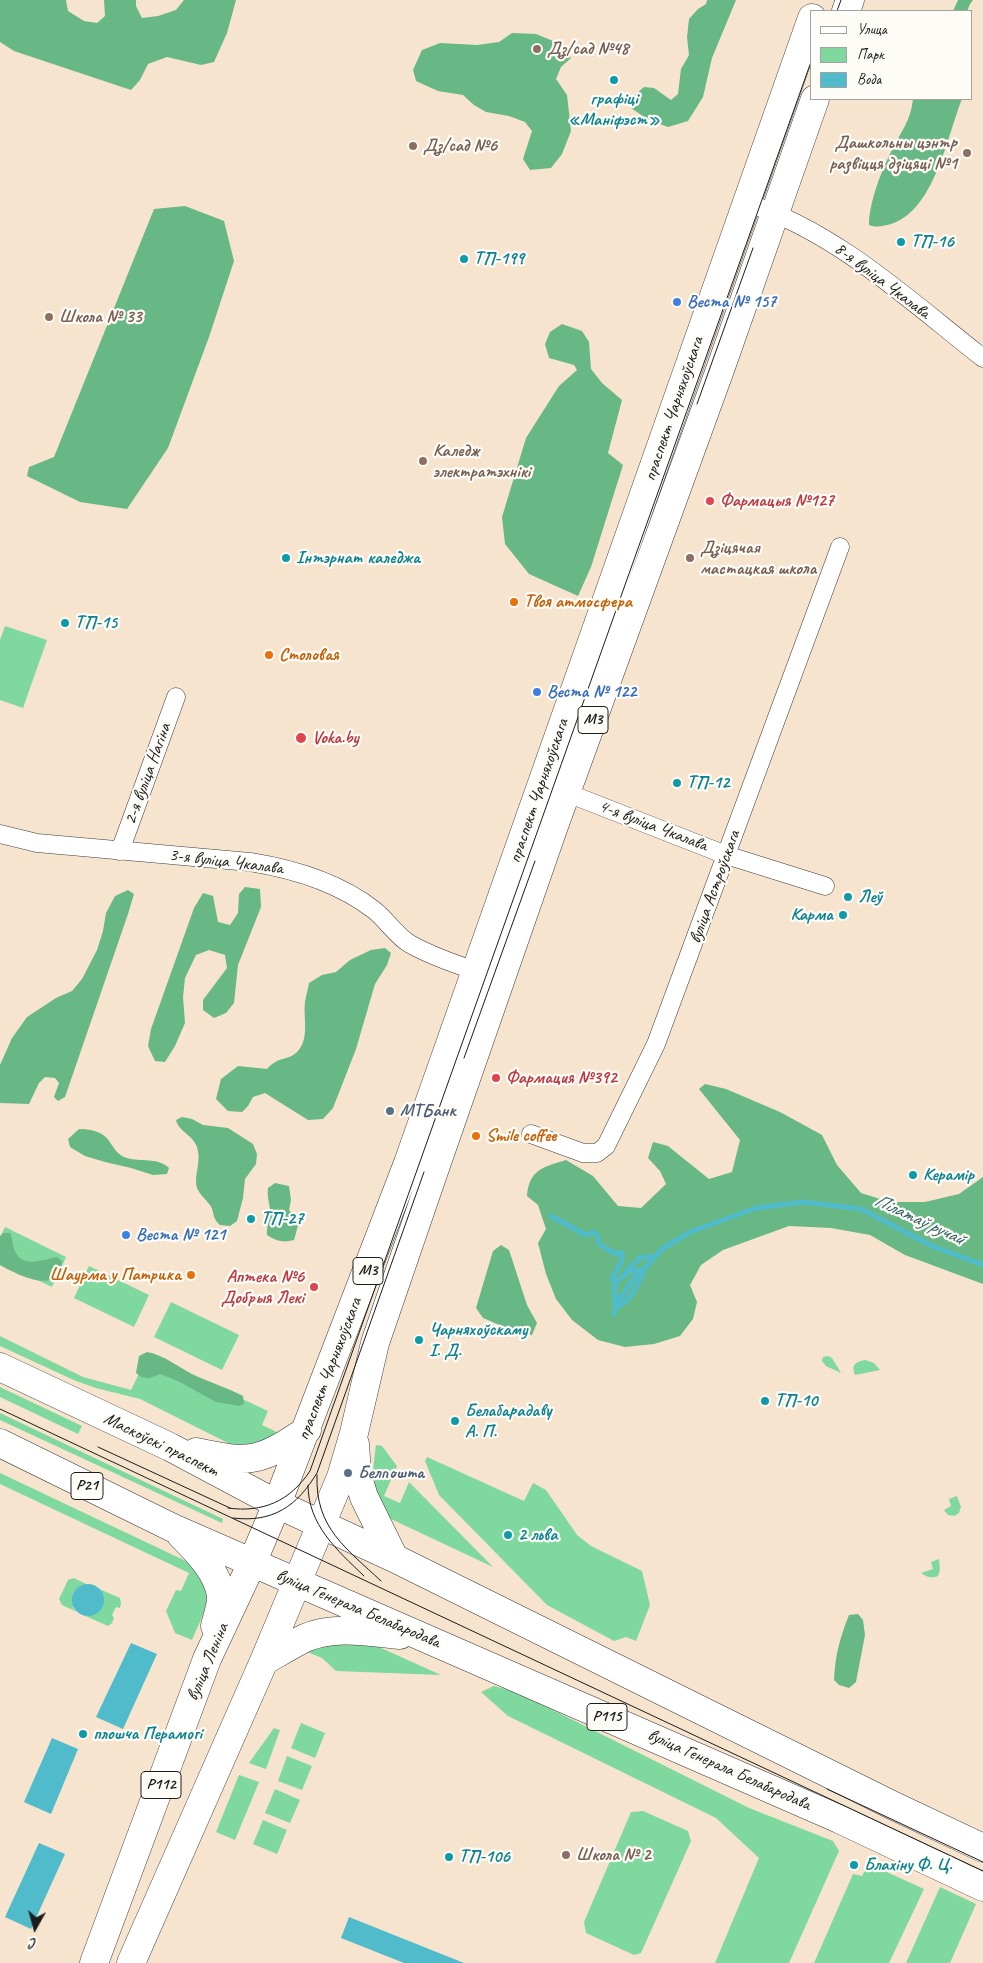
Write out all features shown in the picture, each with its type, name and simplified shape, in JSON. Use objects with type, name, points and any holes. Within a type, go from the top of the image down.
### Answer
[{"type":"main road","name":"праспект Чарняхоўскага","points":[[296,1582],[341,1477],[354,1433],[375,1343],[489,976],[541,783],[810,24]]},
{"type":"main road","name":"праспект Чарняхоўскага","points":[[277,1504],[408,1163],[567,793],[721,367],[815,100]]},
{"type":"main road","name":"Маскоўскі праспект","points":[[0,1367],[170,1447],[277,1504],[322,1524]]},
{"type":"main road","points":[[170,1447],[242,1460],[265,1456],[306,1430]]},
{"type":"main road","points":[[354,1433],[357,1474],[364,1497],[394,1558]]},
{"type":"main road","name":"Р21","points":[[0,1443],[173,1528],[252,1563]]},
{"type":"main road","name":"вуліца Леніна","points":[[94,1963],[207,1659],[277,1504]]},
{"type":"main road","points":[[322,1524],[983,1848]]},
{"type":"main road","points":[[173,1528],[199,1554],[216,1580],[221,1598],[207,1659]]},
{"type":"main road","name":"вуліца Генерала Белабародава","points":[[252,1563],[877,1836],[983,1887]]},
{"type":"main road","name":"Р112","points":[[131,1963],[264,1661],[296,1582]]},
{"type":"main road","points":[[264,1661],[306,1638],[335,1630],[424,1637]]},
{"type":"street","name":"8-я вуліца Чкалава","points":[[747,203],[774,212],[843,249],[983,358]]},
{"type":"street","name":"вуліца Астроўскага","points":[[531,1134],[583,1153],[597,1153],[606,1146],[656,1044],[840,547]]},
{"type":"street","name":"2-я вуліца Нагіна","points":[[120,851],[176,697]]},
{"type":"street","name":"4-я вуліца Чкалава","points":[[541,783],[726,855],[824,886]]},
{"type":"street","name":"3-я вуліца Чкалава","points":[[0,834],[37,843],[240,862],[284,868],[344,890],[376,912],[409,943],[455,964],[489,976]]},
{"type":"green space","points":[[0,0],[66,0],[68,11],[84,21],[97,23],[105,16],[104,0],[136,0],[136,6],[142,18],[158,16],[176,10],[184,0],[236,0],[227,33],[214,62],[201,65],[167,57],[148,64],[140,80],[131,90],[14,51],[0,42]]},
{"type":"green space","points":[[707,0],[736,0],[712,58],[703,97],[688,121],[668,127],[647,119],[631,108],[629,100],[644,87],[654,88],[671,100],[678,94],[681,69],[689,55],[687,37],[689,19],[698,9],[706,4]]},
{"type":"green space","points":[[958,0],[973,0],[967,10],[953,10]]},
{"type":"green space","points":[[512,33],[536,34],[563,45],[571,58],[561,67],[556,79],[567,95],[571,131],[562,154],[551,168],[530,170],[523,159],[532,131],[525,122],[509,116],[486,112],[474,105],[463,95],[438,91],[416,81],[413,70],[422,50],[440,43],[477,45],[499,42]]},
{"type":"green space","points":[[913,100],[962,100],[945,151],[929,188],[919,204],[906,216],[891,224],[878,227],[869,225],[871,206],[877,186],[912,107]]},
{"type":"green space","points":[[185,206],[224,221],[234,261],[209,337],[168,448],[127,509],[80,502],[27,476],[29,467],[54,457],[154,209]]},
{"type":"green space","points":[[562,324],[582,331],[589,342],[591,369],[602,383],[622,400],[608,453],[623,465],[591,567],[578,596],[529,574],[505,544],[502,517],[526,438],[559,386],[577,370],[574,365],[549,358],[545,344],[550,332]]},
{"type":"green space","points":[[5,626],[47,640],[23,708],[0,700],[0,640]]},
{"type":"green space","points":[[245,887],[260,889],[261,907],[238,965],[234,1003],[226,1013],[214,1018],[203,1010],[203,1000],[227,968],[225,955],[209,950],[196,955],[185,978],[183,997],[185,1023],[175,1046],[165,1062],[155,1061],[148,1046],[151,1029],[194,908],[203,893],[213,896],[218,922],[230,925],[238,913],[239,894]]},
{"type":"green space","points":[[128,890],[134,894],[128,914],[65,1097],[58,1101],[54,1097],[59,1083],[55,1078],[45,1077],[39,1083],[29,1104],[0,1103],[0,1065],[12,1038],[27,1017],[56,998],[72,991],[82,979],[97,950],[106,913],[115,896]]},
{"type":"green space","points":[[385,948],[391,953],[387,965],[375,984],[356,1049],[333,1108],[323,1119],[308,1120],[265,1093],[253,1097],[242,1112],[228,1111],[216,1099],[221,1079],[238,1066],[267,1069],[275,1062],[290,1057],[297,1052],[305,1035],[305,1002],[309,983],[322,975],[336,972],[350,960],[371,950]]},
{"type":"green space","points":[[705,1084],[726,1089],[780,1112],[822,1135],[837,1165],[861,1193],[890,1202],[925,1202],[959,1194],[983,1177],[983,1284],[905,1255],[870,1235],[831,1228],[789,1226],[723,1250],[701,1265],[690,1285],[697,1302],[693,1319],[680,1336],[654,1344],[625,1347],[598,1340],[572,1320],[556,1299],[546,1274],[538,1243],[546,1229],[538,1205],[527,1196],[528,1187],[539,1170],[566,1160],[593,1176],[618,1206],[641,1208],[666,1184],[660,1171],[648,1158],[653,1142],[668,1146],[709,1179],[732,1172],[740,1140],[699,1089]]},
{"type":"green space","points":[[182,1117],[192,1119],[203,1125],[228,1128],[253,1144],[257,1154],[256,1164],[245,1179],[243,1198],[237,1221],[230,1226],[220,1225],[217,1222],[210,1205],[197,1189],[197,1147],[192,1139],[180,1128],[176,1120]]},
{"type":"green space","points":[[79,1129],[99,1133],[109,1141],[116,1151],[127,1158],[159,1162],[169,1168],[167,1174],[153,1175],[85,1156],[70,1147],[68,1139]]},
{"type":"green space","points":[[275,1183],[289,1186],[291,1200],[289,1210],[299,1222],[294,1240],[280,1241],[267,1235],[270,1212],[268,1188]]},
{"type":"green space","points":[[5,1227],[66,1257],[52,1287],[0,1262],[0,1237]]},
{"type":"green space","points":[[4,1233],[10,1233],[14,1249],[21,1259],[32,1262],[57,1257],[62,1261],[60,1272],[54,1278],[47,1281],[37,1280],[17,1274],[0,1265],[0,1236]]},
{"type":"green space","points":[[501,1245],[509,1250],[527,1305],[537,1323],[532,1335],[521,1334],[483,1318],[476,1308],[493,1251]]},
{"type":"green space","points":[[89,1266],[149,1295],[134,1327],[74,1298]]},
{"type":"green space","points":[[171,1302],[239,1335],[222,1370],[154,1337]]},
{"type":"green space","points":[[0,1336],[83,1377],[131,1390],[148,1355],[268,1411],[262,1425],[283,1435],[272,1444],[236,1447],[140,1399],[76,1381],[0,1346]]},
{"type":"green space","points":[[147,1352],[160,1356],[196,1376],[243,1396],[244,1404],[240,1406],[216,1402],[178,1381],[160,1374],[148,1378],[139,1376],[136,1373],[139,1356]]},
{"type":"green space","points":[[828,1356],[832,1358],[841,1373],[826,1366],[822,1361],[823,1357]]},
{"type":"green space","points":[[865,1360],[874,1363],[880,1370],[855,1375],[853,1369],[855,1364]]},
{"type":"green space","points":[[0,1387],[82,1426],[78,1434],[0,1397]]},
{"type":"green space","points":[[0,1413],[223,1519],[222,1523],[0,1420]]},
{"type":"green space","points":[[376,1445],[382,1446],[397,1466],[384,1496],[400,1503],[409,1482],[493,1567],[382,1513],[372,1478]]},
{"type":"green space","points":[[427,1457],[524,1501],[533,1483],[546,1490],[577,1535],[591,1546],[642,1571],[650,1605],[636,1641],[626,1637],[614,1641],[547,1605],[439,1495],[425,1461]]},
{"type":"green space","points":[[0,1473],[190,1563],[204,1578],[207,1594],[202,1618],[192,1640],[175,1633],[166,1611],[176,1590],[181,1591],[189,1573],[0,1484]]},
{"type":"green space","points":[[957,1496],[961,1507],[959,1513],[954,1516],[948,1515],[944,1510],[951,1506],[949,1499]]},
{"type":"green space","points":[[939,1559],[940,1570],[938,1576],[929,1577],[921,1573],[933,1569],[931,1562]]},
{"type":"green space","points":[[74,1578],[88,1585],[83,1585],[73,1608],[77,1612],[62,1605],[59,1599],[68,1580]]},
{"type":"green space","points":[[97,1588],[120,1598],[120,1608],[116,1607],[112,1615],[114,1618],[112,1623],[108,1626],[83,1615],[88,1616],[103,1605],[103,1595]]},
{"type":"green space","points":[[858,1614],[863,1620],[865,1635],[856,1682],[849,1688],[839,1685],[834,1680],[836,1663],[849,1615]]},
{"type":"green space","points":[[370,1643],[441,1675],[336,1671],[322,1658],[305,1651],[309,1645]]},
{"type":"green space","points":[[494,1686],[519,1693],[749,1808],[833,1841],[839,1851],[789,1963],[715,1963],[759,1858],[716,1818],[508,1716],[481,1692]]},
{"type":"green space","points":[[301,1723],[325,1733],[315,1758],[291,1748]]},
{"type":"green space","points":[[274,1728],[280,1730],[266,1769],[249,1763]]},
{"type":"green space","points":[[287,1756],[312,1766],[302,1790],[278,1781]]},
{"type":"green space","points":[[239,1775],[259,1782],[235,1840],[216,1832]]},
{"type":"green space","points":[[275,1789],[300,1800],[290,1823],[265,1813]]},
{"type":"green space","points":[[643,1811],[688,1831],[691,1841],[641,1953],[634,1955],[586,1933],[584,1922],[631,1812]]},
{"type":"green space","points":[[263,1820],[287,1830],[277,1854],[253,1844]]},
{"type":"green space","points":[[869,1864],[924,1889],[889,1963],[814,1963],[853,1874],[862,1876]]},
{"type":"green space","points":[[940,1887],[976,1904],[950,1963],[906,1963]]},
{"type":"water","points":[[88,1584],[99,1589],[104,1600],[99,1611],[88,1616],[77,1611],[72,1600],[77,1589]]},
{"type":"water","points":[[131,1643],[157,1654],[123,1729],[96,1717]]},
{"type":"water","points":[[52,1738],[78,1749],[51,1814],[24,1802]]},
{"type":"water","points":[[39,1843],[65,1854],[31,1929],[5,1917]]},
{"type":"water","points":[[349,1917],[464,1963],[404,1963],[341,1938]]},
{"type":"waterway","name":"Пілатаў ручай","points":[[614,1314],[617,1303],[638,1272],[644,1269],[662,1249],[690,1232],[756,1208],[803,1202],[861,1209],[932,1246],[983,1265]]},
{"type":"waterway","points":[[551,1216],[586,1235],[593,1232],[597,1235],[599,1244],[615,1254],[619,1252],[622,1254],[622,1260],[612,1279],[616,1283]]},
{"type":"waterway","points":[[626,1271],[641,1257],[654,1257]]},
{"type":"waterway","name":"Пілатаў ручай","points":[[639,1271],[633,1269],[621,1277],[616,1284],[614,1293],[616,1308],[634,1292],[644,1269]]},
{"type":"tram line","points":[[837,10],[841,0]]},
{"type":"tram line","points":[[228,1508],[253,1509],[275,1503],[294,1490],[310,1471],[810,65]]},
{"type":"tram line","points":[[697,404],[753,248]]},
{"type":"tram line","points":[[464,1058],[535,861]]},
{"type":"tram line","points":[[233,1518],[260,1518],[282,1510],[301,1495],[317,1473],[424,1172]]},
{"type":"tram line","points":[[0,1409],[983,1871]]},
{"type":"tram line","points":[[98,1447],[230,1508]]},
{"type":"tram line","points":[[317,1475],[321,1509],[327,1523],[345,1547],[381,1581]]},
{"type":"tram line","points":[[308,1485],[309,1499],[319,1525],[334,1546],[364,1576]]},
{"type":"tram line","points":[[827,1789],[983,1862]]},
{"type":"place","name":"Дз/сад №48","points":[[537,49]]},
{"type":"place","name":"графіці «Маніфэст»","points":[[614,80]]},
{"type":"place","name":"Дз/сад №6","points":[[413,146]]},
{"type":"place","name":"Дашкольны цэнтр развіцця дзіцяці №1","points":[[967,153]]},
{"type":"place","name":"ТП-16","points":[[901,242]]},
{"type":"place","name":"ТП-199","points":[[464,259]]},
{"type":"place","name":"Веста № 157","points":[[677,302]]},
{"type":"place","name":"Школа № 33","points":[[49,317]]},
{"type":"place","name":"Каледж электратэхнікі","points":[[423,461]]},
{"type":"place","name":"Фармацыя №127","points":[[710,501]]},
{"type":"place","name":"Інтэрнат каледжа","points":[[286,558]]},
{"type":"place","name":"Дзіцячая мастацкая школа","points":[[690,558]]},
{"type":"place","name":"Твоя атмосфера","points":[[514,602]]},
{"type":"place","name":"ТП-15","points":[[65,623]]},
{"type":"place","name":"Столовая","points":[[269,655]]},
{"type":"place","name":"Веста № 122","points":[[537,692]]},
{"type":"place","name":"Voka.by","points":[[301,738]]},
{"type":"place","name":"ТП-12","points":[[677,783]]},
{"type":"place","name":"Леў","points":[[848,897]]},
{"type":"place","name":"Карма","points":[[843,915]]},
{"type":"place","name":"Фармация №392","points":[[496,1078]]},
{"type":"place","name":"МТБанк","points":[[390,1111]]},
{"type":"place","name":"Smile coffee","points":[[476,1136]]},
{"type":"place","name":"Керамір","points":[[913,1175]]},
{"type":"place","name":"ТП-27","points":[[251,1219]]},
{"type":"place","name":"Веста № 121","points":[[126,1235]]},
{"type":"place","name":"Шаурма у Патрика","points":[[191,1275]]},
{"type":"place","name":"Аптека №6 Добрыя Лекі","points":[[314,1287]]},
{"type":"place","name":"Чарняхоўскаму І. Д.","points":[[419,1340]]},
{"type":"place","name":"ТП-10","points":[[765,1401]]},
{"type":"place","name":"Белабарадаву А. П.","points":[[455,1421]]},
{"type":"place","name":"Белпошта","points":[[348,1473]]},
{"type":"place","name":"2 льва","points":[[508,1535]]},
{"type":"place","name":"плошча Перамогі","points":[[83,1734]]},
{"type":"place","name":"Школа № 2","points":[[566,1855]]},
{"type":"place","name":"ТП-106","points":[[449,1857]]},
{"type":"place","name":"Блахіну Ф. Ц.","points":[[854,1865]]}]
